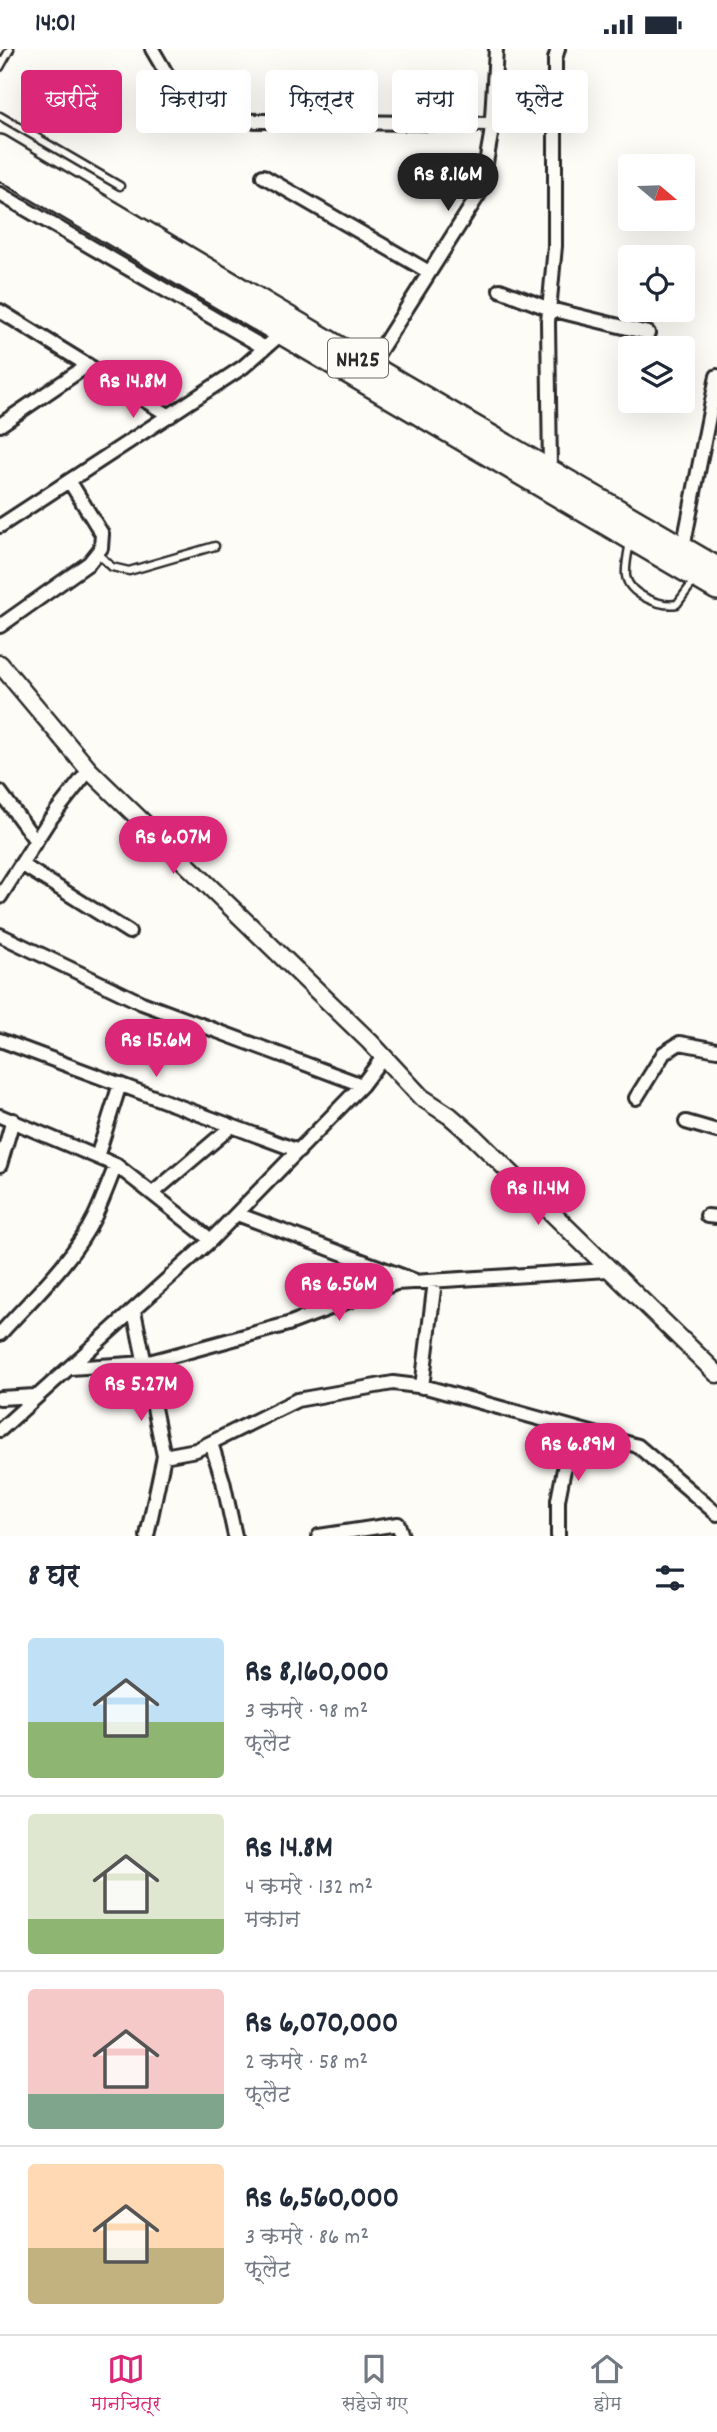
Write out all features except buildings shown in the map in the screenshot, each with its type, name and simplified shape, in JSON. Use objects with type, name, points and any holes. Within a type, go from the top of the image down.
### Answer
[{"type":"highway","name":"NH25","points":[[0,146],[717,568]]},
{"type":"highway","name":"NH25","points":[[0,168],[717,589]]},
{"type":"street","points":[[152,49],[190,114],[200,120],[491,124]]},
{"type":"street","points":[[370,366],[481,191],[491,124],[496,49]]},
{"type":"street","points":[[550,470],[550,309],[555,246],[555,59],[558,49]]},
{"type":"street","points":[[263,176],[429,272]]},
{"type":"street","points":[[0,194],[265,348]]},
{"type":"street","points":[[500,290],[550,309],[648,333]]},
{"type":"street","points":[[0,311],[170,416]]},
{"type":"street","points":[[0,526],[243,367],[282,333]]},
{"type":"street","points":[[0,425],[88,365]]},
{"type":"street","points":[[683,548],[717,376]]},
{"type":"street","points":[[0,626],[89,563],[101,548],[102,534],[70,482]]},
{"type":"street","points":[[2,670],[89,770],[214,889],[421,1097],[450,1116],[473,1136],[717,1374]]},
{"type":"street","points":[[0,897],[36,841],[89,770]]},
{"type":"street","points":[[0,792],[36,841]]},
{"type":"street","points":[[21,864],[129,932]]},
{"type":"street","points":[[0,935],[142,1003],[362,1085]]},
{"type":"street","points":[[0,1040],[299,1151]]},
{"type":"street","points":[[636,1098],[664,1053],[680,1043],[717,1050]]},
{"type":"street","points":[[0,1430],[237,1215],[362,1085],[383,1058]]},
{"type":"street","points":[[97,1157],[120,1084]]},
{"type":"street","points":[[0,1116],[116,1165],[211,1240]]},
{"type":"street","points":[[0,1165],[13,1121]]},
{"type":"street","points":[[686,1122],[717,1131]]},
{"type":"street","points":[[153,1193],[232,1126]]},
{"type":"street","points":[[0,1334],[66,1261],[80,1241],[95,1216],[116,1165]]},
{"type":"street","points":[[237,1215],[416,1282]]},
{"type":"street","points":[[70,1368],[145,1363],[288,1324],[396,1283],[608,1270]]},
{"type":"street","points":[[422,1387],[435,1280]]},
{"type":"street","points":[[134,1311],[164,1456],[147,1536]]},
{"type":"street","points":[[164,1456],[195,1450],[297,1400],[393,1383],[422,1387],[638,1446],[717,1514]]},
{"type":"street","points":[[0,1398],[35,1397]]},
{"type":"street","points":[[558,1536],[558,1500],[572,1428]]},
{"type":"street","points":[[211,1443],[223,1481],[235,1536]]},
{"type":"street","points":[[319,1536],[398,1524],[402,1536]]},
{"type":"lane","points":[[0,67],[10,49]]},
{"type":"lane","points":[[0,117],[120,186]]},
{"type":"lane","points":[[630,538],[626,574],[628,583],[644,596],[670,605],[677,604],[697,577]]},
{"type":"lane","points":[[98,554],[112,567],[129,571],[215,547]]}]
